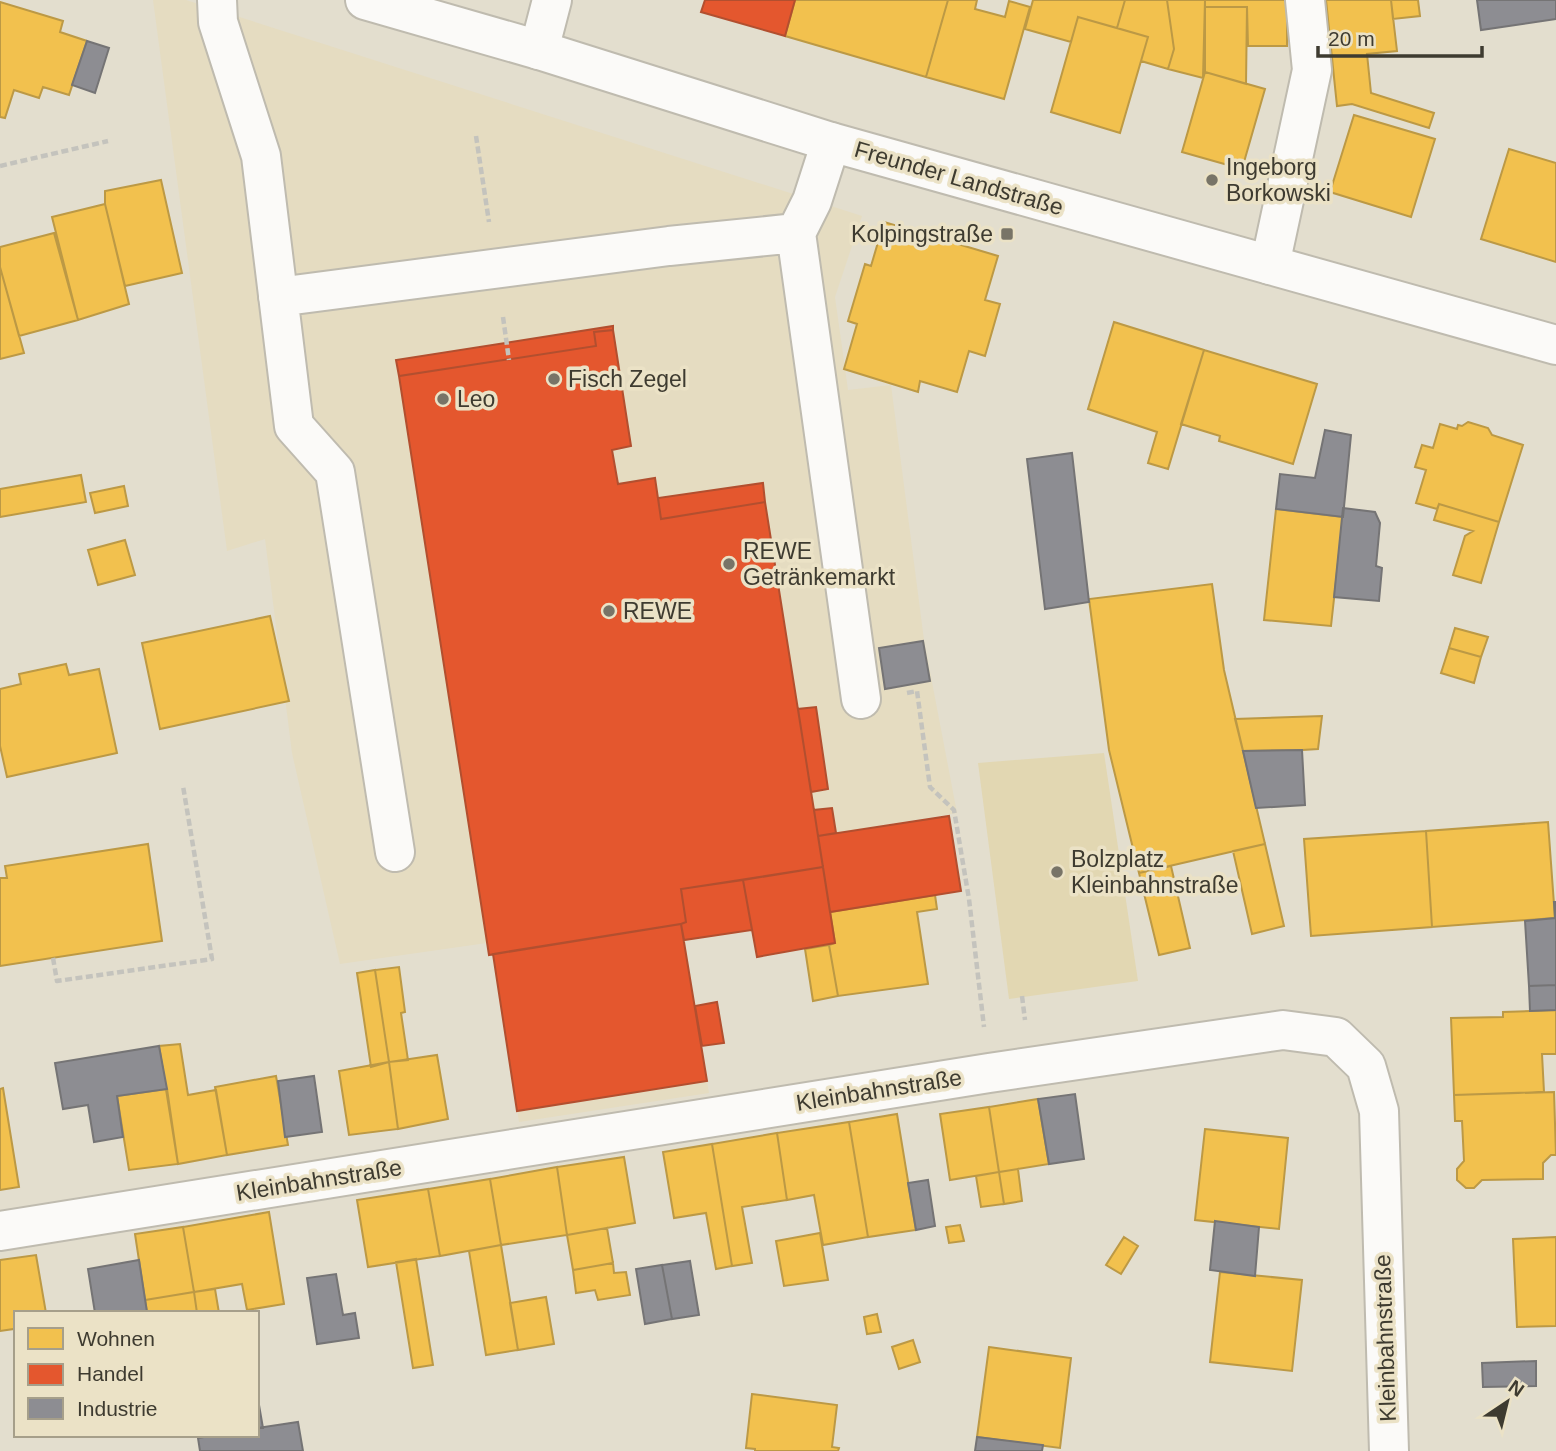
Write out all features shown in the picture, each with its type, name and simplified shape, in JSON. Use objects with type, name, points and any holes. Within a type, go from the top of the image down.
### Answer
[{"type":"street","points":[[217,0],[218,22],[261,156],[294,426],[335,472],[395,852]]},
{"type":"street","name":"Freunder Landstraße","points":[[365,0],[539,50],[831,142],[1556,345]]},
{"type":"street","points":[[539,50],[552,0]]},
{"type":"street","points":[[1270,265],[1312,70],[1305,0]]},
{"type":"street","points":[[831,142],[812,201],[796,233],[861,699]]},
{"type":"street","points":[[278,297],[669,246],[796,233]]},
{"type":"street","name":"Kleinbahnstraße","points":[[0,1231],[989,1073],[1283,1030],[1336,1037],[1366,1066],[1379,1111],[1389,1451]]},
{"type":"path","points":[[0,166],[108,141]]},
{"type":"path","points":[[861,699],[917,691],[930,787],[954,810],[969,899],[989,1073]]},
{"type":"path","points":[[53,958],[57,981],[212,959],[183,786]]},
{"type":"shaded area","points":[[153,0],[186,0],[862,216],[835,297],[848,390],[891,385],[924,640],[957,813],[818,836],[823,867],[681,889],[681,924],[709,1093],[519,1122],[494,954],[489,955],[487,943],[340,964],[292,753],[265,539],[227,551]]},
{"type":"shaded area","name":"Bolzplatz Kleinbahnstraße","points":[[1104,753],[1138,981],[1009,999],[978,763]]},
{"type":"building: Wohnen","points":[[795,0],[948,0],[926,77],[785,36]]},
{"type":"building: Wohnen","points":[[948,0],[977,0],[975,9],[1005,17],[1009,1],[1030,7],[1004,99],[926,77]]},
{"type":"building: Wohnen","points":[[1033,0],[1125,0],[1117,28],[1078,17],[1071,42],[1025,29]]},
{"type":"building: Wohnen","points":[[1125,0],[1167,0],[1174,49],[1168,69],[1141,61],[1148,37],[1117,28]]},
{"type":"building: Wohnen","points":[[1167,0],[1205,0],[1203,78],[1168,69],[1174,49]]},
{"type":"building: Wohnen","points":[[1205,0],[1287,0],[1287,46],[1248,46],[1247,7],[1205,7]]},
{"type":"building: Wohnen","points":[[1326,0],[1391,0],[1397,51],[1367,54],[1371,93],[1434,113],[1429,128],[1352,104],[1337,106]]},
{"type":"building: Wohnen","points":[[1391,0],[1418,0],[1420,16],[1393,19]]},
{"type":"building: Wohnen","points":[[0,2],[63,21],[60,32],[87,41],[69,95],[43,87],[39,98],[14,90],[5,118],[0,117]]},
{"type":"building: Wohnen","points":[[1205,7],[1247,7],[1246,84],[1205,72]]},
{"type":"building: Wohnen","points":[[1078,17],[1148,37],[1120,133],[1051,112]]},
{"type":"building: Wohnen","points":[[1205,72],[1265,89],[1242,169],[1182,152]]},
{"type":"building: Wohnen","points":[[1354,115],[1435,139],[1411,217],[1330,192]]},
{"type":"building: Wohnen","points":[[1509,149],[1556,163],[1556,262],[1481,239]]},
{"type":"building: Wohnen","points":[[161,180],[182,273],[125,286],[105,204],[105,191]]},
{"type":"building: Wohnen","points":[[105,204],[129,304],[78,320],[52,217]]},
{"type":"building: Wohnen","points":[[884,222],[998,256],[985,300],[1000,304],[985,356],[969,351],[957,392],[920,381],[918,392],[844,369],[857,324],[848,321],[865,264],[871,266]]},
{"type":"building: Wohnen","points":[[54,233],[78,320],[19,336],[0,267],[0,247]]},
{"type":"building: Wohnen","points":[[0,267],[24,353],[0,359]]},
{"type":"building: Wohnen","points":[[1114,322],[1204,350],[1168,469],[1148,463],[1157,432],[1088,409]]},
{"type":"building: Wohnen","points":[[1204,350],[1317,384],[1293,464],[1219,441],[1220,436],[1181,424]]},
{"type":"building: Wohnen","points":[[1468,422],[1488,428],[1492,435],[1523,445],[1499,522],[1439,504],[1437,509],[1416,503],[1426,470],[1415,467],[1422,445],[1433,448],[1440,424],[1457,429],[1458,425],[1462,426]]},
{"type":"building: Wohnen","points":[[81,475],[86,502],[0,517],[0,489]]},
{"type":"building: Wohnen","points":[[124,486],[128,506],[95,513],[90,493]]},
{"type":"building: Wohnen","points":[[1439,504],[1499,522],[1481,583],[1453,575],[1465,536],[1473,531],[1434,520]]},
{"type":"building: Wohnen","points":[[1276,509],[1343,517],[1331,626],[1264,620]]},
{"type":"building: Wohnen","points":[[125,540],[135,575],[98,585],[88,550]]},
{"type":"building: Wohnen","points":[[1212,584],[1224,670],[1265,844],[1139,873],[1109,750],[1089,599]]},
{"type":"building: Wohnen","points":[[270,616],[289,701],[160,729],[142,643]]},
{"type":"building: Wohnen","points":[[1455,628],[1488,637],[1481,657],[1449,648]]},
{"type":"building: Wohnen","points":[[1449,648],[1481,657],[1474,683],[1441,673]]},
{"type":"building: Wohnen","points":[[66,664],[69,675],[99,669],[117,753],[7,777],[0,746],[0,689],[21,684],[19,674]]},
{"type":"building: Wohnen","points":[[1322,716],[1318,749],[1302,750],[1243,751],[1235,719]]},
{"type":"building: Wohnen","points":[[1548,822],[1555,918],[1432,927],[1426,831]]},
{"type":"building: Wohnen","points":[[1426,831],[1432,927],[1311,936],[1304,839]]},
{"type":"building: Wohnen","points":[[148,844],[162,941],[0,966],[0,878],[7,878],[5,866]]},
{"type":"building: Wohnen","points":[[1265,844],[1284,926],[1252,934],[1233,851]]},
{"type":"building: Wohnen","points":[[1171,866],[1190,948],[1159,955],[1139,873]]},
{"type":"building: Wohnen","points":[[935,895],[937,909],[917,912],[928,984],[838,996],[829,945],[835,943],[830,912]]},
{"type":"building: Wohnen","points":[[829,945],[838,996],[813,1001],[805,949]]},
{"type":"building: Wohnen","points":[[399,967],[405,1012],[401,1013],[408,1060],[389,1062],[375,970]]},
{"type":"building: Wohnen","points":[[375,970],[389,1062],[371,1067],[357,973]]},
{"type":"building: Wohnen","points":[[1556,1010],[1556,1054],[1542,1054],[1544,1092],[1454,1095],[1451,1018],[1503,1017],[1503,1012]]},
{"type":"building: Wohnen","points":[[180,1044],[188,1095],[216,1090],[227,1155],[178,1164],[159,1046]]},
{"type":"building: Wohnen","points":[[437,1055],[448,1119],[398,1129],[389,1062]]},
{"type":"building: Wohnen","points":[[389,1062],[398,1129],[349,1135],[339,1071]]},
{"type":"building: Wohnen","points":[[276,1076],[288,1145],[227,1155],[215,1087]]},
{"type":"building: Wohnen","points":[[3,1088],[19,1187],[0,1190],[0,1089]]},
{"type":"building: Wohnen","points":[[167,1089],[178,1164],[129,1170],[117,1096]]},
{"type":"building: Wohnen","points":[[1554,1092],[1556,1155],[1551,1155],[1543,1163],[1543,1179],[1482,1180],[1474,1188],[1466,1188],[1457,1180],[1457,1169],[1464,1161],[1462,1121],[1455,1121],[1454,1095]]},
{"type":"building: Wohnen","points":[[1038,1099],[1049,1164],[999,1172],[989,1107]]},
{"type":"building: Wohnen","points":[[989,1107],[999,1172],[950,1180],[940,1114]]},
{"type":"building: Wohnen","points":[[897,1114],[916,1230],[868,1237],[849,1122]]},
{"type":"building: Wohnen","points":[[849,1122],[868,1237],[823,1245],[814,1195],[787,1200],[777,1133]]},
{"type":"building: Wohnen","points":[[1205,1129],[1288,1138],[1279,1229],[1195,1220]]},
{"type":"building: Wohnen","points":[[777,1133],[787,1200],[742,1207],[752,1263],[732,1266],[712,1144]]},
{"type":"building: Wohnen","points":[[712,1144],[732,1266],[716,1269],[706,1213],[674,1218],[663,1152]]},
{"type":"building: Wohnen","points":[[624,1157],[635,1223],[567,1235],[557,1167]]},
{"type":"building: Wohnen","points":[[557,1167],[567,1235],[501,1245],[490,1179]]},
{"type":"building: Wohnen","points":[[1018,1169],[1022,1201],[1004,1204],[999,1172]]},
{"type":"building: Wohnen","points":[[999,1172],[1004,1204],[981,1207],[976,1176]]},
{"type":"building: Wohnen","points":[[490,1179],[501,1245],[440,1256],[428,1189]]},
{"type":"building: Wohnen","points":[[428,1189],[440,1256],[368,1267],[357,1200]]},
{"type":"building: Wohnen","points":[[269,1212],[284,1304],[247,1310],[242,1284],[194,1292],[183,1227]]},
{"type":"building: Wohnen","points":[[960,1225],[964,1241],[949,1243],[946,1227]]},
{"type":"building: Wohnen","points":[[183,1227],[194,1292],[145,1300],[135,1234]]},
{"type":"building: Wohnen","points":[[607,1228],[613,1263],[573,1270],[567,1235]]},
{"type":"building: Wohnen","points":[[820,1233],[828,1280],[784,1286],[776,1241]]},
{"type":"building: Wohnen","points":[[1124,1237],[1138,1246],[1121,1274],[1106,1265]]},
{"type":"building: Wohnen","points":[[1556,1237],[1556,1326],[1517,1327],[1513,1239]]},
{"type":"building: Wohnen","points":[[501,1245],[518,1350],[486,1355],[469,1251]]},
{"type":"building: Wohnen","points":[[36,1255],[46,1311],[14,1311],[14,1329],[0,1331],[0,1260]]},
{"type":"building: Wohnen","points":[[416,1259],[433,1365],[413,1368],[396,1262]]},
{"type":"building: Wohnen","points":[[613,1263],[614,1273],[626,1272],[630,1295],[598,1300],[595,1290],[576,1293],[573,1270]]},
{"type":"building: Wohnen","points":[[1220,1272],[1302,1280],[1292,1371],[1210,1362]]},
{"type":"building: Wohnen","points":[[215,1289],[219,1311],[197,1311],[194,1292]]},
{"type":"building: Wohnen","points":[[194,1292],[197,1311],[147,1311],[145,1300]]},
{"type":"building: Wohnen","points":[[546,1297],[554,1344],[518,1350],[510,1303]]},
{"type":"building: Wohnen","points":[[877,1314],[881,1332],[867,1334],[864,1317]]},
{"type":"building: Wohnen","points":[[913,1340],[920,1362],[899,1369],[892,1347]]},
{"type":"building: Wohnen","points":[[989,1347],[1071,1358],[1060,1448],[977,1437]]},
{"type":"building: Wohnen","points":[[752,1394],[837,1405],[832,1447],[839,1448],[838,1451],[755,1451],[746,1448]]},
{"type":"building: Handel","points":[[705,0],[795,0],[785,36],[701,12]]},
{"type":"building: Handel","points":[[613,326],[613,330],[594,332],[596,346],[399,376],[396,360]]},
{"type":"building: Handel","name":"REWE","points":[[613,330],[631,446],[612,450],[618,484],[655,478],[661,519],[765,502],[823,867],[681,889],[686,922],[681,924],[489,955],[399,376],[596,346],[594,332]]},
{"type":"building: Handel","points":[[763,483],[765,502],[661,519],[658,498]]},
{"type":"building: Handel","points":[[816,707],[828,789],[811,792],[798,709]]},
{"type":"building: Handel","points":[[832,808],[836,833],[818,836],[814,810]]},
{"type":"building: Handel","points":[[949,816],[961,891],[830,912],[818,836]]},
{"type":"building: Handel","points":[[823,867],[835,943],[757,957],[743,880]]},
{"type":"building: Handel","points":[[743,880],[752,930],[684,940],[681,924],[686,922],[681,889]]},
{"type":"building: Handel","points":[[681,924],[707,1081],[517,1111],[493,954]]},
{"type":"building: Handel","points":[[717,1002],[724,1043],[702,1046],[695,1006]]},
{"type":"building: Industrie","points":[[1477,0],[1556,0],[1556,19],[1481,30]]},
{"type":"building: Industrie","points":[[87,41],[109,48],[95,93],[72,85]]},
{"type":"building: Industrie","points":[[1325,430],[1351,435],[1343,517],[1276,509],[1280,474],[1315,478]]},
{"type":"building: Industrie","points":[[1072,453],[1089,602],[1045,609],[1027,459]]},
{"type":"building: Industrie","points":[[1343,508],[1375,512],[1380,523],[1376,566],[1382,568],[1379,601],[1334,597]]},
{"type":"building: Industrie","points":[[923,641],[930,681],[885,689],[879,648]]},
{"type":"building: Industrie","points":[[1302,750],[1305,805],[1256,808],[1243,751]]},
{"type":"building: Industrie","points":[[1556,902],[1556,985],[1529,986],[1525,921],[1555,918]]},
{"type":"building: Industrie","points":[[1556,985],[1556,1010],[1530,1011],[1529,986]]},
{"type":"building: Industrie","points":[[159,1046],[167,1089],[117,1096],[123,1137],[94,1142],[88,1105],[63,1109],[55,1063]]},
{"type":"building: Industrie","points":[[314,1076],[322,1132],[285,1137],[278,1081]]},
{"type":"building: Industrie","points":[[1075,1094],[1084,1159],[1049,1164],[1038,1099]]},
{"type":"building: Industrie","points":[[928,1180],[935,1226],[916,1230],[908,1183]]},
{"type":"building: Industrie","points":[[1215,1221],[1259,1227],[1255,1276],[1210,1270]]},
{"type":"building: Industrie","points":[[139,1260],[147,1311],[95,1311],[88,1269]]},
{"type":"building: Industrie","points":[[690,1261],[699,1315],[672,1319],[662,1265]]},
{"type":"building: Industrie","points":[[662,1265],[672,1319],[645,1324],[636,1269]]},
{"type":"building: Industrie","points":[[336,1274],[343,1315],[355,1313],[359,1338],[317,1344],[307,1278]]},
{"type":"building: Industrie","points":[[1536,1361],[1536,1386],[1483,1387],[1482,1363]]},
{"type":"building: Industrie","points":[[259,1405],[263,1428],[259,1428]]},
{"type":"building: Industrie","points":[[298,1422],[303,1451],[200,1451],[198,1438],[259,1437],[259,1428]]},
{"type":"building: Industrie","points":[[977,1437],[1043,1445],[1042,1451],[975,1451]]},
{"type":"place","name":"Ingeborg Borkowski","points":[[1212,180]]},
{"type":"place","name":"Kolpingstraße","points":[[1007,234]]},
{"type":"place","name":"Fisch Zegel","points":[[554,379]]},
{"type":"place","name":"Leo","points":[[443,399]]},
{"type":"place","name":"REWE Getränkemarkt","points":[[729,564]]},
{"type":"place","name":"REWE","points":[[609,611]]},
{"type":"place","name":"Bolzplatz Kleinbahnstraße","points":[[1057,872]]}]
